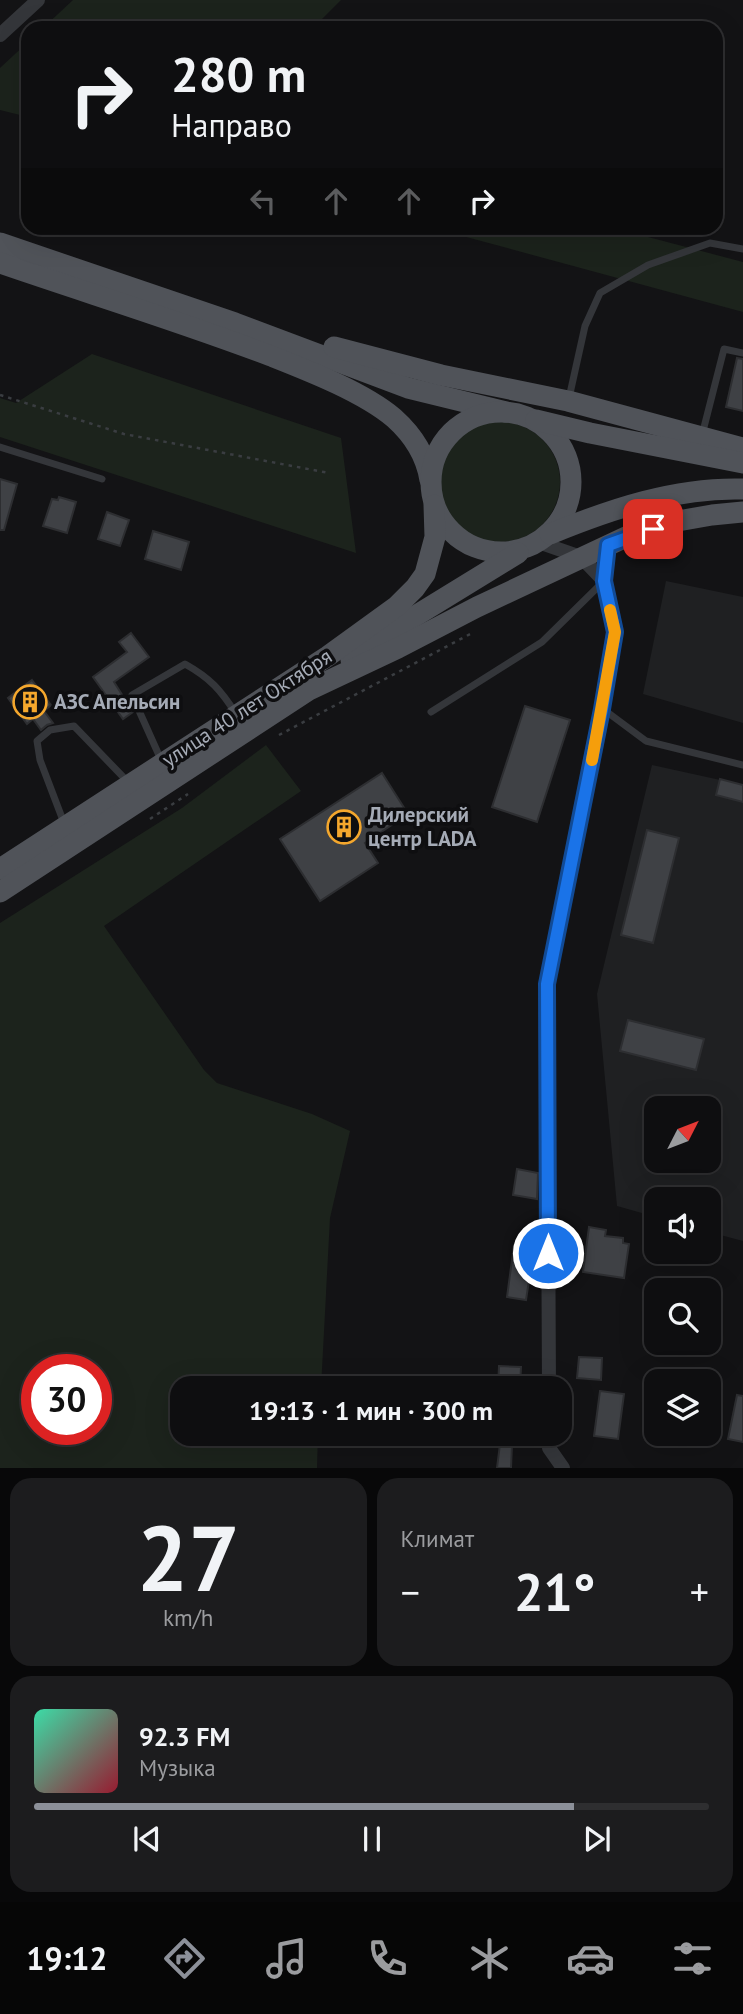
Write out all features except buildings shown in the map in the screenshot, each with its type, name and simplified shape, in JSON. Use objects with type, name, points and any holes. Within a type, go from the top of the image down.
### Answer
[{"type":"main road","name":"улица 40 лет Октября","points":[[0,243],[296,344],[408,388],[672,450],[743,463]]},
{"type":"main road","name":"улица 40 лет Октября","points":[[0,263],[229,340],[309,371],[392,417],[412,436],[428,465],[434,505],[435,537],[425,574],[415,589],[375,623],[0,869]]},
{"type":"main road","name":"улица 40 лет Октября","points":[[296,344],[329,346],[441,375],[568,401],[743,448]]},
{"type":"main road","name":"улица 40 лет Октября","points":[[430,481],[441,445],[458,426],[481,415],[506,412]]},
{"type":"main road","name":"улица 40 лет Октября","points":[[530,418],[559,442],[565,453],[571,478],[568,503],[557,525],[538,542]]},
{"type":"main road","name":"улица 40 лет Октября","points":[[434,505],[455,536],[477,549],[502,553],[538,542],[597,515],[648,500],[697,492],[743,489]]},
{"type":"main road","name":"улица 40 лет Октября","points":[[0,892],[309,690],[628,536],[678,521],[743,512]]},
{"type":"main road","points":[[309,690],[386,634],[538,542]]},
{"type":"street","points":[[0,35],[38,0]]},
{"type":"street","points":[[538,542],[581,557],[604,581]]},
{"type":"street","points":[[549,1376],[547,984],[615,632],[604,581],[608,545]]},
{"type":"street","points":[[550,1446],[563,1468]]},
{"type":"lane","points":[[568,401],[585,326],[600,293],[648,265],[710,243],[743,249]]},
{"type":"lane","points":[[702,437],[724,349],[743,354]]},
{"type":"lane","points":[[0,447],[102,479]]},
{"type":"lane","points":[[431,712],[541,642],[604,581]]},
{"type":"lane","points":[[163,764],[132,695],[185,664],[206,676],[237,715]]},
{"type":"lane","points":[[602,709],[646,741],[743,765]]},
{"type":"lane","points":[[66,827],[40,760],[37,741],[50,730],[74,726],[131,785]]},
{"type":"path","points":[[0,395],[124,434],[329,473]]},
{"type":"path","points":[[270,739],[480,629]]},
{"type":"path","points":[[148,820],[195,789]]},
{"type":"shaded area","points":[[73,0],[341,0],[320,21],[50,21]]},
{"type":"shaded area","points":[[21,48],[21,115],[0,110],[0,68]]},
{"type":"shaded area","points":[[459,235],[641,235],[743,262],[743,312]]},
{"type":"shaded area","points":[[92,354],[341,438],[356,553],[0,437],[0,398],[16,403]]},
{"type":"shaded area","points":[[500,422],[523,427],[542,440],[555,459],[560,482],[555,505],[542,524],[523,537],[500,542],[477,537],[458,524],[445,505],[440,482],[445,459],[458,440],[477,427]]},
{"type":"shaded area","points":[[666,581],[743,597],[743,723],[643,694]]},
{"type":"shaded area","points":[[266,745],[301,791],[104,926],[204,1070],[217,1083],[312,1114],[350,1131],[330,1218],[322,1376],[170,1376],[170,1446],[318,1446],[317,1468],[0,1468],[0,923],[182,808]]},
{"type":"shaded area","points":[[652,765],[743,785],[743,1241],[721,1235],[721,1187],[644,1187],[644,1214],[617,1206],[597,994]]},
{"type":"slow traffic","points":[[592,760],[615,632],[610,610]]},
{"type":"place","name":"АЗС Апельсин","points":[[30,702]]},
{"type":"place","name":"Дилерский центр LADA","points":[[344,827]]},
{"type":"route","points":[[548,1253],[547,984],[615,632],[604,581],[608,545],[653,529]]}]
